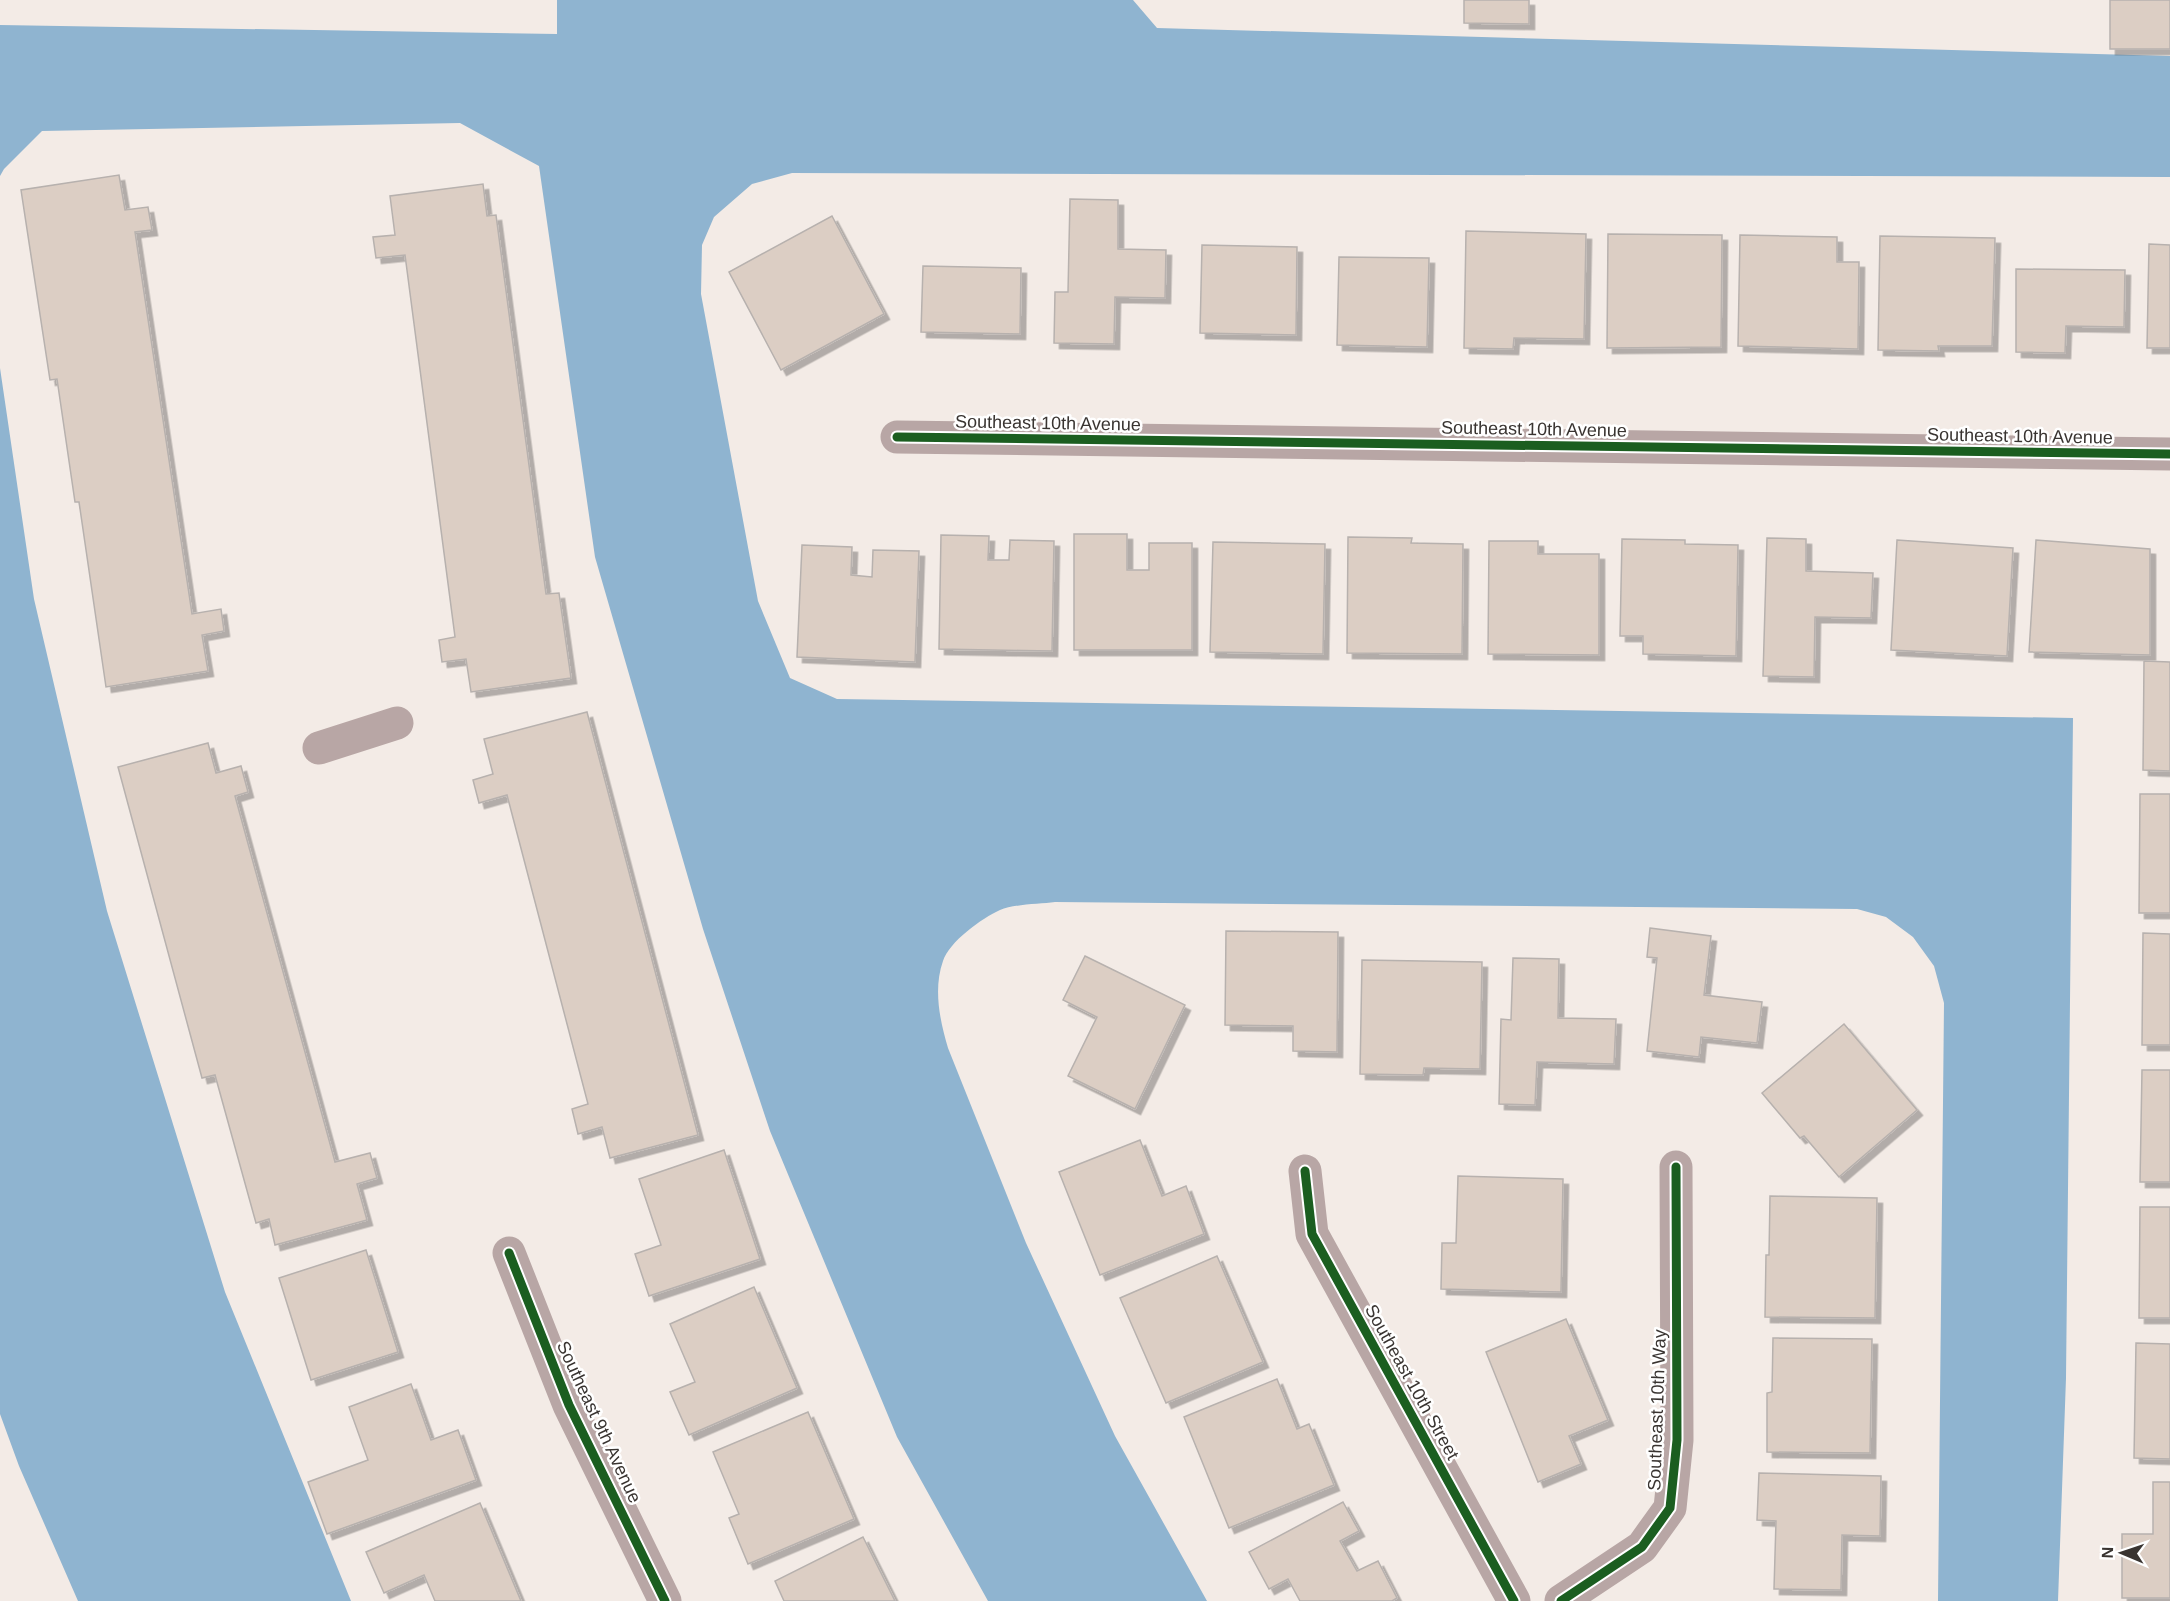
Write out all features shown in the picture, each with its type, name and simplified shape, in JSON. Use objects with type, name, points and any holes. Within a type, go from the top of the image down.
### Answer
[{"type":"street","name":"Southeast 10th Avenue","points":[[897,438],[2170,454]]},
{"type":"street","points":[[319,748],[397,723]]},
{"type":"street","name":"Southeast 10th Way","points":[[1560,1601],[1642,1547],[1670,1508],[1677,1440],[1676,1167]]},
{"type":"street","name":"Southeast 10th Street","points":[[1305,1171],[1312,1234],[1515,1601]]},
{"type":"street","name":"Southeast 9th Avenue","points":[[508,1253],[569,1405],[665,1601]]},
{"type":"water","points":[[557,0],[1133,0],[1157,28],[2170,56],[2170,177],[792,173],[752,184],[714,217],[702,245],[701,294],[758,601],[790,678],[837,699],[2073,718],[2066,1378],[2058,1601],[1938,1601],[1944,1003],[1934,966],[1913,937],[1886,917],[1857,909],[1055,902],[1020,905],[1000,910],[976,925],[952,946],[943,961],[938,983],[942,1027],[948,1048],[1026,1243],[1115,1436],[1207,1601],[988,1601],[897,1437],[770,1131],[703,929],[595,557],[539,166],[460,123],[42,131],[4,169],[0,176],[0,25],[557,34]]},
{"type":"water","points":[[0,368],[34,599],[107,911],[225,1292],[351,1601],[78,1601],[19,1466],[0,1414]]},
{"type":"building","points":[[1464,0],[1529,0],[1529,24],[1464,23]]},
{"type":"building","points":[[2110,0],[2170,0],[2170,49],[2110,49]]},
{"type":"building","points":[[119,175],[125,210],[148,207],[152,230],[135,232],[192,614],[221,609],[224,631],[202,635],[208,671],[106,687],[79,502],[75,502],[57,379],[50,380],[21,190]]},
{"type":"building","points":[[483,184],[487,216],[496,215],[546,594],[559,593],[571,678],[471,692],[466,659],[442,662],[439,640],[455,637],[405,255],[376,258],[373,237],[395,235],[390,196]]},
{"type":"building","points":[[1070,199],[1118,200],[1118,249],[1166,250],[1165,298],[1115,297],[1114,344],[1054,343],[1055,292],[1068,292]]},
{"type":"building","points":[[832,216],[884,314],[781,370],[729,272]]},
{"type":"building","points":[[1466,231],[1586,234],[1584,339],[1514,338],[1513,349],[1464,348]]},
{"type":"building","points":[[1608,234],[1722,235],[1721,347],[1607,348]]},
{"type":"building","points":[[1740,235],[1837,237],[1837,262],[1859,262],[1858,349],[1738,346]]},
{"type":"building","points":[[1880,236],[1995,238],[1992,346],[1938,346],[1939,351],[1878,350]]},
{"type":"building","points":[[2149,244],[2170,245],[2170,348],[2147,348]]},
{"type":"building","points":[[1202,245],[1297,247],[1296,335],[1200,333]]},
{"type":"building","points":[[1339,257],[1429,258],[1427,347],[1337,345]]},
{"type":"building","points":[[923,266],[1021,268],[1020,334],[921,332]]},
{"type":"building","points":[[2016,269],[2125,270],[2124,327],[2066,326],[2065,353],[2016,352]]},
{"type":"building","points":[[1074,534],[1127,534],[1127,570],[1149,570],[1149,543],[1192,543],[1192,650],[1074,650]]},
{"type":"building","points":[[941,535],[989,536],[988,560],[1009,560],[1010,540],[1054,541],[1052,651],[939,649]]},
{"type":"building","points":[[1348,537],[1412,538],[1411,543],[1463,544],[1462,654],[1347,653]]},
{"type":"building","points":[[1767,538],[1806,539],[1806,571],[1873,573],[1871,618],[1815,617],[1814,677],[1763,676]]},
{"type":"building","points":[[1622,539],[1685,540],[1685,544],[1738,545],[1736,656],[1643,654],[1643,636],[1620,636]]},
{"type":"building","points":[[1897,540],[2013,548],[2007,656],[1891,650]]},
{"type":"building","points":[[2036,540],[2150,549],[2150,655],[2029,652]]},
{"type":"building","points":[[1489,541],[1538,541],[1538,554],[1599,554],[1599,655],[1488,654]]},
{"type":"building","points":[[1213,542],[1325,544],[1323,654],[1210,652]]},
{"type":"building","points":[[802,545],[852,547],[851,575],[872,577],[873,550],[919,551],[915,662],[797,657]]},
{"type":"building","points":[[2144,661],[2170,662],[2170,771],[2143,770]]},
{"type":"building","points":[[587,712],[698,1135],[610,1158],[602,1127],[578,1134],[572,1109],[588,1104],[507,795],[479,803],[473,780],[493,774],[484,739]]},
{"type":"building","points":[[208,743],[216,773],[241,766],[248,792],[235,796],[335,1162],[370,1153],[377,1178],[357,1184],[367,1220],[275,1245],[269,1219],[256,1223],[215,1075],[202,1078],[118,767]]},
{"type":"building","points":[[2140,794],[2170,794],[2170,913],[2139,913]]},
{"type":"building","points":[[1650,928],[1711,936],[1704,995],[1762,1002],[1757,1043],[1701,1037],[1699,1057],[1647,1051],[1657,958],[1647,957]]},
{"type":"building","points":[[1226,931],[1338,932],[1337,1052],[1293,1051],[1293,1026],[1225,1025]]},
{"type":"building","points":[[2143,933],[2170,934],[2170,1045],[2142,1045]]},
{"type":"building","points":[[1085,956],[1185,1005],[1135,1109],[1068,1076],[1097,1017],[1063,1000]]},
{"type":"building","points":[[1513,958],[1559,959],[1558,1018],[1616,1019],[1614,1064],[1537,1062],[1535,1105],[1499,1104],[1501,1019],[1511,1020]]},
{"type":"building","points":[[1362,960],[1482,962],[1480,1069],[1424,1068],[1423,1075],[1360,1074]]},
{"type":"building","points":[[1844,1024],[1917,1110],[1839,1177],[1804,1136],[1800,1138],[1762,1093]]},
{"type":"building","points":[[2142,1070],[2170,1070],[2170,1182],[2140,1182]]},
{"type":"building","points":[[1140,1140],[1162,1196],[1186,1186],[1204,1234],[1100,1275],[1059,1172]]},
{"type":"building","points":[[724,1150],[760,1259],[649,1296],[635,1254],[661,1245],[639,1179]]},
{"type":"building","points":[[1458,1176],[1563,1179],[1561,1292],[1441,1289],[1442,1243],[1456,1243]]},
{"type":"building","points":[[1770,1196],[1877,1198],[1875,1318],[1765,1317]]},
{"type":"building","points":[[2140,1207],[2170,1207],[2170,1318],[2139,1318]]},
{"type":"building","points":[[366,1250],[398,1352],[311,1380],[279,1278]]},
{"type":"building","points":[[1217,1256],[1263,1362],[1166,1403],[1120,1298]]},
{"type":"building","points":[[754,1287],[797,1388],[689,1435],[670,1392],[695,1382],[670,1324]]},
{"type":"building","points":[[1566,1319],[1608,1420],[1569,1436],[1581,1464],[1538,1482],[1486,1352]]},
{"type":"building","points":[[1773,1338],[1872,1339],[1870,1453],[1767,1452],[1767,1393],[1772,1392]]},
{"type":"building","points":[[2136,1343],[2170,1344],[2170,1459],[2134,1458]]},
{"type":"building","points":[[1277,1379],[1297,1429],[1309,1424],[1334,1485],[1229,1528],[1184,1417]]},
{"type":"building","points":[[411,1384],[431,1440],[458,1430],[476,1480],[327,1534],[308,1482],[368,1460],[349,1407]]},
{"type":"building","points":[[808,1412],[854,1519],[748,1564],[729,1518],[739,1514],[713,1452]]},
{"type":"building","points":[[1759,1473],[1881,1476],[1880,1536],[1842,1535],[1841,1590],[1774,1589],[1776,1521],[1757,1520]]},
{"type":"building","points":[[2153,1482],[2170,1482],[2170,1598],[2122,1598],[2122,1534],[2153,1534]]},
{"type":"building","points":[[1343,1502],[1359,1531],[1340,1541],[1357,1571],[1378,1561],[1397,1598],[1392,1601],[1300,1601],[1288,1579],[1269,1589],[1249,1552]]},
{"type":"building","points":[[480,1503],[521,1601],[435,1601],[424,1575],[384,1593],[366,1552]]},
{"type":"building","points":[[863,1537],[895,1601],[784,1601],[775,1581]]},
{"type":"cycle path","points":[[897,437],[2170,454]]},
{"type":"cycle path","points":[[1561,1601],[1642,1547],[1670,1508],[1677,1440],[1676,1167]]},
{"type":"cycle path","points":[[1305,1171],[1312,1234],[1514,1601]]},
{"type":"cycle path","points":[[509,1253],[569,1405],[665,1601]]}]
